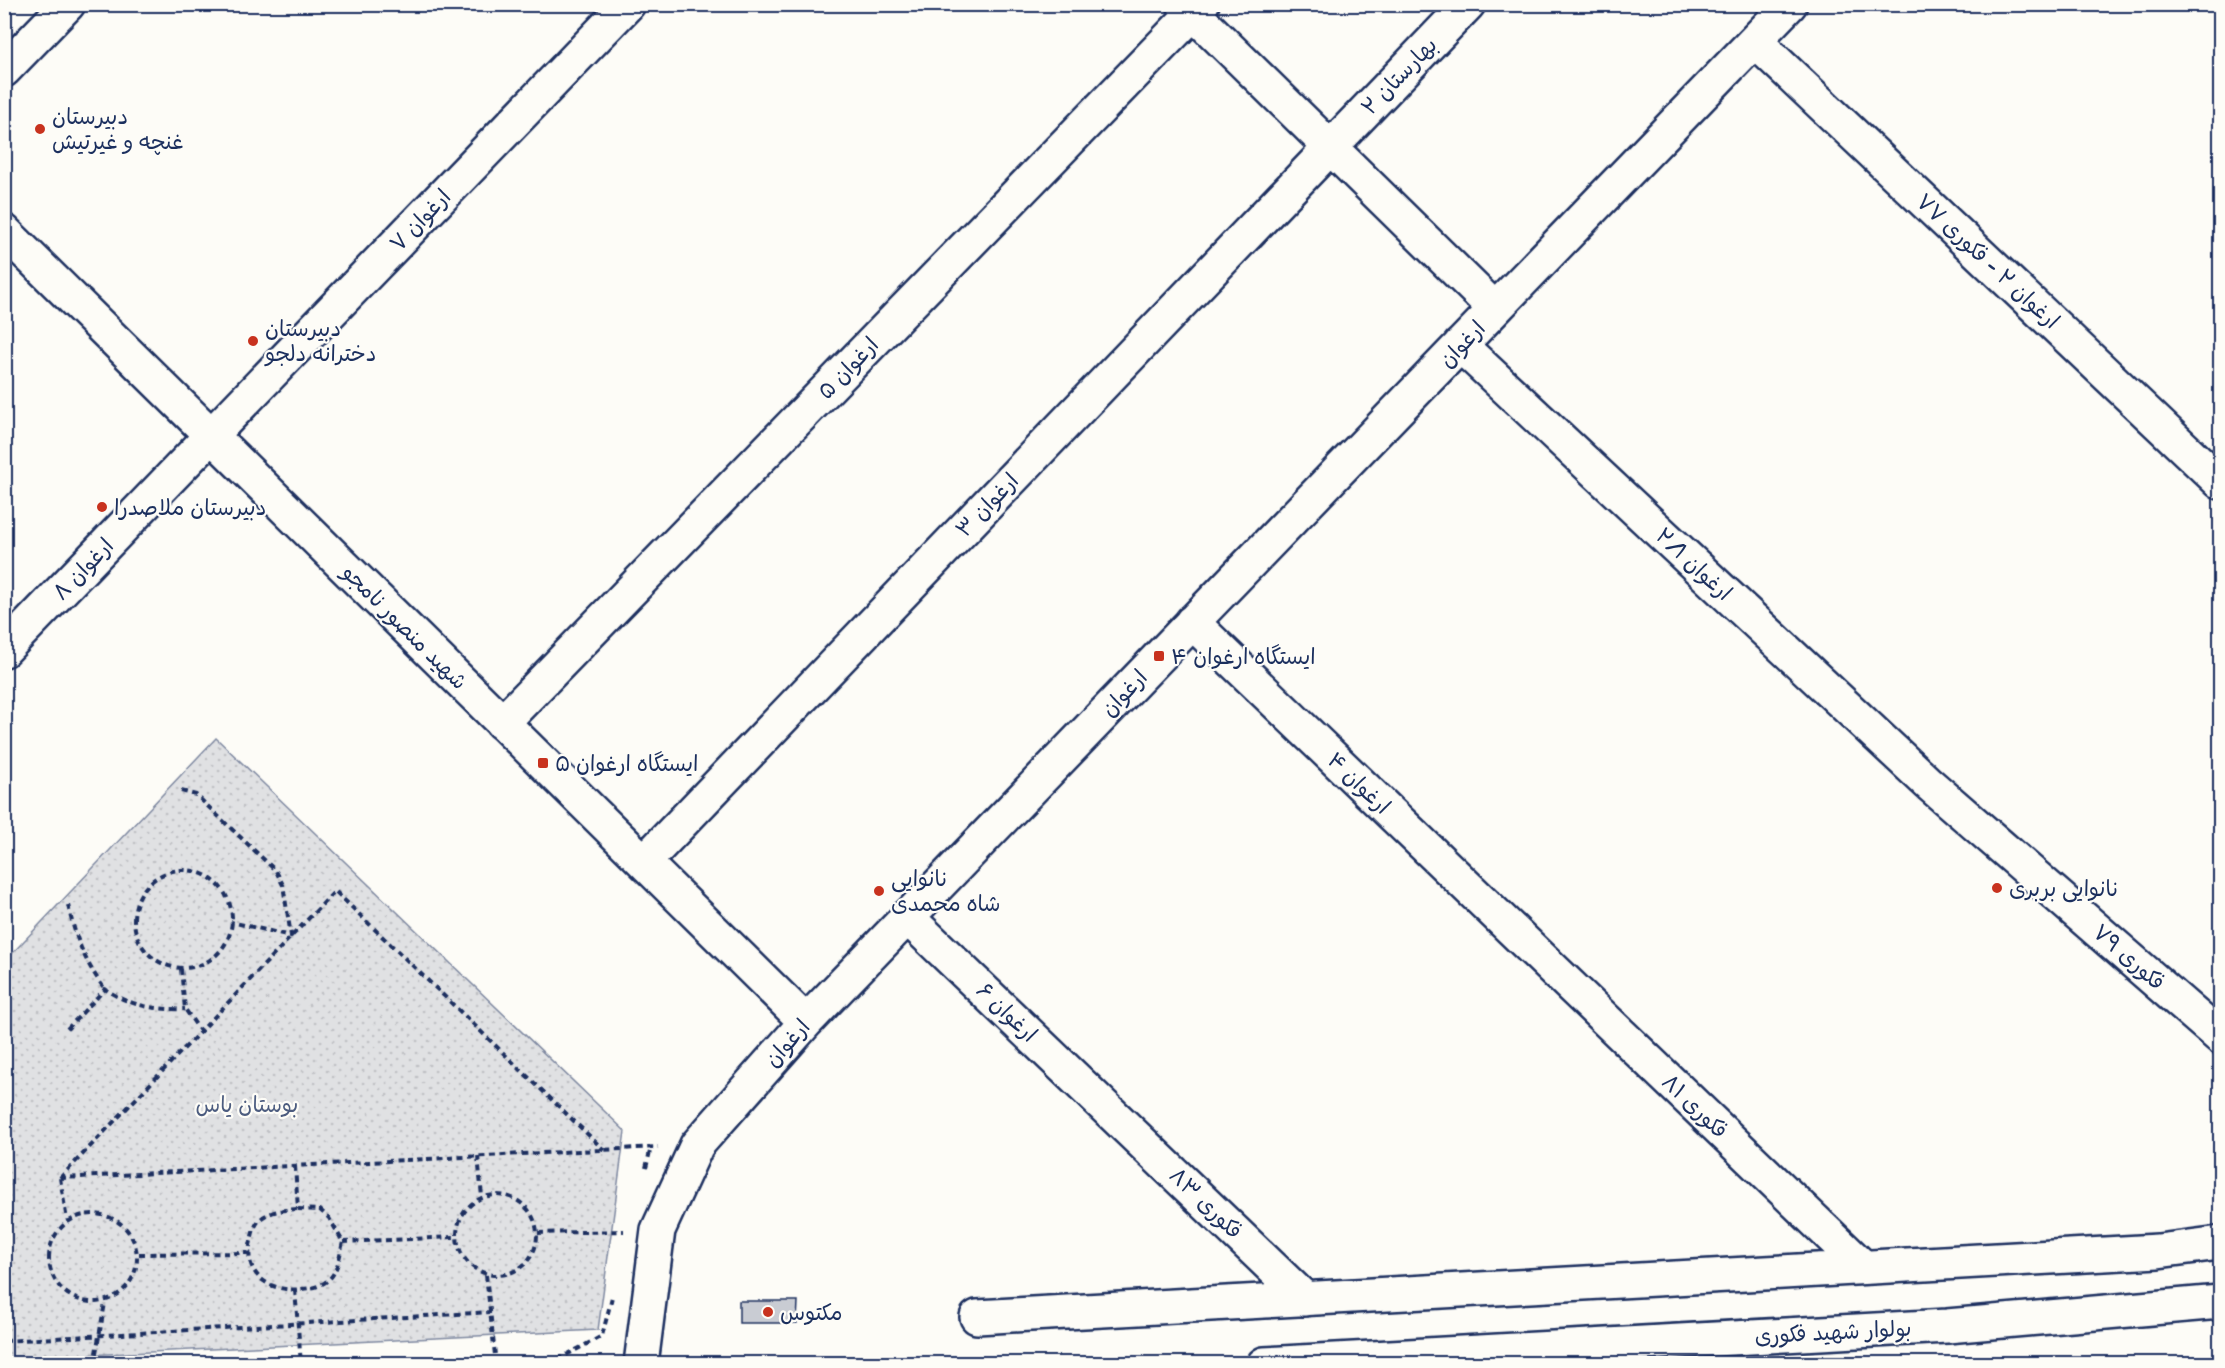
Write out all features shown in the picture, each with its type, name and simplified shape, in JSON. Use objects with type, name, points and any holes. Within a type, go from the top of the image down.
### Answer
[{"type":"street","points":[[4,70],[68,4]]},
{"type":"street","name":"ارغوان ۷","points":[[212,436],[628,4]]},
{"type":"street","name":"بهارستان ۲","points":[[1330,148],[1468,4]]},
{"type":"street","name":"ارغوان","points":[[641,1364],[658,1230],[697,1145],[806,1022],[1790,4]]},
{"type":"street","points":[[1193,8],[1330,148],[1495,309]]},
{"type":"street","name":"ارغوان ۵","points":[[502,723],[1193,8]]},
{"type":"street","name":"ارغوان ۲ - فکوری ۷۷","points":[[1755,41],[2220,482]]},
{"type":"street","name":"ارغوان ۳","points":[[644,862],[1330,148]]},
{"type":"street","name":"شهید منصور نامجو","points":[[4,231],[806,1022]]},
{"type":"street","name":"ارغوان ۲/۱","points":[[1460,345],[1928,783]]},
{"type":"street","name":"ارغوان ۸","points":[[4,650],[212,436]]},
{"type":"street","name":"ارغوان ۴","points":[[1192,622],[1527,944]]},
{"type":"street","name":"فکوری ۷۹","points":[[1928,783],[2220,1037]]},
{"type":"street","name":"ارغوان ۶","points":[[908,917],[1107,1108]]},
{"type":"street","name":"فکوری ۸۱","points":[[1527,944],[1863,1268]]},
{"type":"street","name":"فکوری ۸۳","points":[[1107,1108],[1305,1299]]},
{"type":"street","points":[[977,1317],[2158,1251],[2220,1243]]},
{"type":"street","name":"بولوار شهید فکوری","points":[[1264,1364],[1947,1326],[2220,1302]]},
{"type":"path","points":[[181,791],[196,795],[276,871],[283,885],[291,936]]},
{"type":"path","points":[[185,871],[200,873],[224,892],[230,907],[231,922],[229,937],[221,950],[210,960],[196,967],[181,969],[152,958],[135,933],[134,917],[137,903],[150,884],[170,872],[185,871]]},
{"type":"path","points":[[60,1178],[335,891],[604,1150]]},
{"type":"path","points":[[68,905],[76,938],[89,969],[105,989],[121,1000],[154,1010],[185,1009]]},
{"type":"path","points":[[231,922],[291,936]]},
{"type":"path","points":[[181,969],[185,1009],[200,1031]]},
{"type":"path","points":[[67,1029],[105,989]]},
{"type":"path","points":[[60,1178],[697,1145]]},
{"type":"path","points":[[643,1179],[651,1147]]},
{"type":"path","points":[[478,1156],[482,1197]]},
{"type":"path","points":[[296,1166],[298,1209]]},
{"type":"path","points":[[60,1178],[67,1220]]},
{"type":"path","points":[[507,1196],[529,1209],[538,1233],[531,1257],[512,1273],[486,1275],[465,1261],[456,1237],[463,1213],[482,1197],[507,1196]]},
{"type":"path","points":[[298,1209],[320,1210],[328,1218],[343,1242],[329,1280],[316,1288],[295,1290],[273,1288],[257,1277],[248,1253],[254,1227],[261,1218],[273,1212],[298,1209]]},
{"type":"path","points":[[97,1212],[125,1225],[139,1254],[131,1284],[105,1303],[74,1300],[51,1278],[48,1246],[67,1220],[97,1212]]},
{"type":"path","points":[[538,1233],[658,1230]]},
{"type":"path","points":[[343,1242],[456,1237]]},
{"type":"path","points":[[139,1254],[248,1253]]},
{"type":"path","points":[[486,1275],[496,1364]]},
{"type":"path","points":[[295,1290],[301,1364]]},
{"type":"path","points":[[505,1364],[555,1361],[602,1336],[613,1294]]},
{"type":"path","points":[[94,1364],[105,1303]]},
{"type":"path","points":[[4,1341],[490,1312]]},
{"type":"green space","name":"بوستان یاس","points":[[216,738],[625,1131],[598,1330],[5,1359],[5,961]]},
{"type":"building","name":"مکتوس","points":[[739,1301],[798,1301],[797,1323],[739,1323]]},
{"type":"place","name":"دبیرستان غنچه و غیرتیش","points":[[40,129]]},
{"type":"place","name":"دبیرستان دخترانه دلجو","points":[[253,341]]},
{"type":"place","name":"دبیرستان ملاصدرا","points":[[102,507]]},
{"type":"place","name":"ایستگاه ارغوان ۴","points":[[1159,656]]},
{"type":"place","name":"ایستگاه ارغوان ۵","points":[[543,763]]},
{"type":"place","name":"نانوایی بربری","points":[[1997,888]]},
{"type":"place","name":"نانوایی شاه محمدی","points":[[879,891]]},
{"type":"place","name":"مکتوس","points":[[768,1312]]}]
